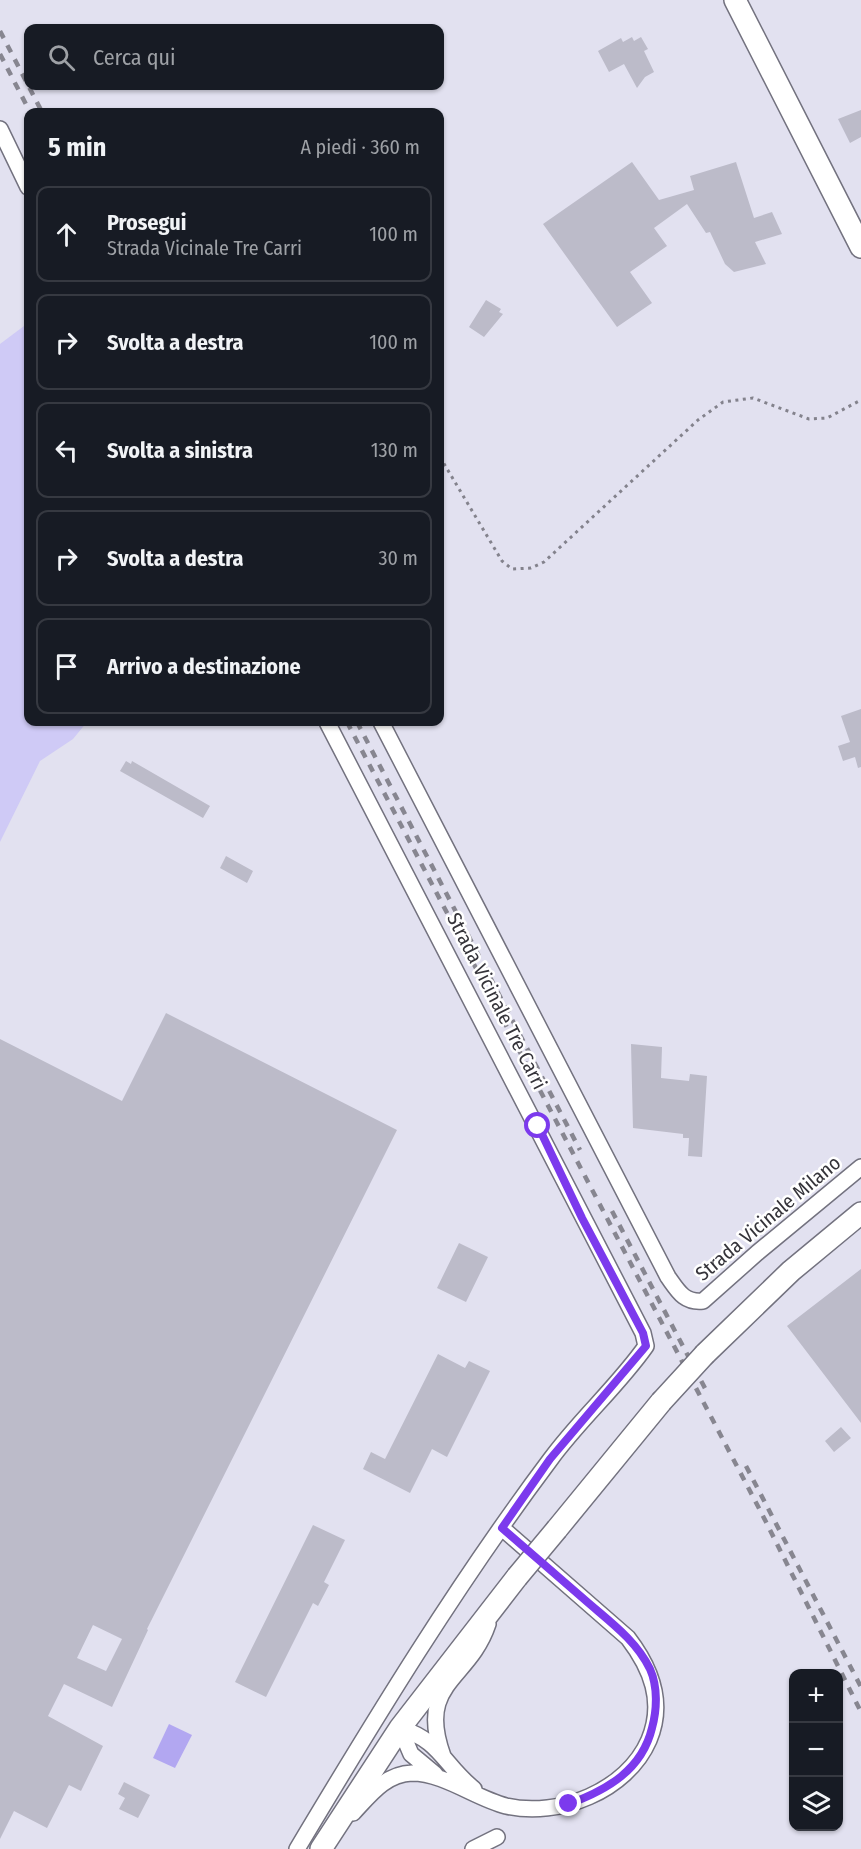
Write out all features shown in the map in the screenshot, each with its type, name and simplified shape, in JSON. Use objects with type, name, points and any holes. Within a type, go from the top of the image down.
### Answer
[{"type":"main road","points":[[735,0],[861,247]]},
{"type":"main road","points":[[323,1844],[400,1728],[517,1577],[661,1402],[705,1354],[791,1271],[861,1213]]},
{"type":"street","points":[[0,129],[24,179]]},
{"type":"street","name":"Strada Vicinale Tre Carri","points":[[329,726],[643,1333],[646,1346],[550,1459],[502,1528]]},
{"type":"street","name":"Strada Vicinale Milano","points":[[383,726],[668,1277],[685,1298],[693,1302],[703,1301],[757,1252],[861,1167]]},
{"type":"street","points":[[297,1849],[370,1725],[502,1528],[628,1638],[650,1670],[656,1703],[650,1737],[633,1767],[603,1789],[569,1804],[526,1809],[488,1799],[446,1782],[412,1773],[388,1778],[323,1844]]},
{"type":"street","points":[[443,1756],[434,1728],[436,1705],[446,1687],[484,1637],[494,1608]]},
{"type":"street","points":[[400,1728],[424,1737],[461,1778],[488,1799]]},
{"type":"street","points":[[400,1728],[411,1754],[420,1764],[446,1782]]},
{"type":"street","points":[[473,1849],[497,1837]]},
{"type":"path","points":[[444,464],[502,561],[512,569],[531,568],[544,562],[698,420],[723,402],[753,398],[809,418],[827,418],[861,400]]},
{"type":"shaded area","points":[[24,326],[24,726],[84,726],[73,739],[40,761],[0,842],[0,344]]},
{"type":"shaded area","points":[[169,1724],[192,1735],[175,1768],[153,1758]]},
{"type":"building","points":[[632,37],[634,41],[641,37],[648,49],[644,51],[654,72],[645,77],[637,88],[624,64],[609,72],[598,51],[621,38],[623,42]]},
{"type":"building","points":[[861,110],[861,137],[850,143],[838,119]]},
{"type":"building","points":[[632,162],[659,200],[694,190],[690,176],[736,162],[754,218],[772,212],[782,234],[755,242],[766,264],[734,272],[725,264],[710,232],[706,233],[687,204],[654,228],[667,246],[630,272],[652,303],[617,327],[543,224]]},
{"type":"building","points":[[486,300],[501,309],[499,312],[503,314],[484,337],[469,327]]},
{"type":"building","points":[[861,709],[861,767],[858,768],[855,757],[843,761],[838,746],[850,742],[841,716]]},
{"type":"building","points":[[126,761],[131,764],[132,761],[210,806],[203,818],[120,771]]},
{"type":"building","points":[[226,856],[253,871],[247,883],[220,868]]},
{"type":"building","points":[[166,1013],[397,1130],[147,1629],[112,1707],[64,1684],[48,1716],[103,1746],[81,1791],[69,1785],[47,1828],[14,1811],[0,1839],[0,1039],[122,1101]],"holes":[[[93,1625],[122,1639],[106,1671],[77,1658]]]},
{"type":"building","points":[[631,1044],[662,1047],[661,1078],[689,1081],[690,1074],[707,1076],[702,1157],[688,1156],[689,1138],[683,1138],[683,1134],[633,1128]]},
{"type":"building","points":[[459,1243],[488,1257],[466,1302],[437,1288]]},
{"type":"building","points":[[861,1269],[861,1423],[787,1326]]},
{"type":"building","points":[[438,1354],[465,1368],[469,1361],[490,1371],[447,1457],[432,1449],[410,1493],[363,1469],[371,1452],[385,1459]]},
{"type":"building","points":[[841,1427],[851,1438],[834,1452],[825,1441]]},
{"type":"building","points":[[313,1525],[345,1540],[324,1582],[329,1585],[318,1606],[313,1603],[266,1697],[235,1682]]},
{"type":"building","points":[[124,1782],[150,1795],[138,1818],[119,1809],[125,1798],[118,1794]]},
{"type":"railway","points":[[0,31],[24,77]]},
{"type":"railway","points":[[0,54],[28,108]]},
{"type":"railway","points":[[31,90],[40,108]]},
{"type":"railway","points":[[349,726],[762,1514],[861,1712]]},
{"type":"railway","points":[[359,726],[580,1150]]},
{"type":"railway","points":[[612,1211],[707,1392]]},
{"type":"railway","points":[[746,1466],[861,1687]]},
{"type":"route","points":[[538,1126],[582,1218],[643,1333],[646,1346],[550,1459],[502,1528],[628,1638],[650,1670],[655,1685],[656,1703],[650,1737],[633,1767],[603,1789],[569,1804]]}]
